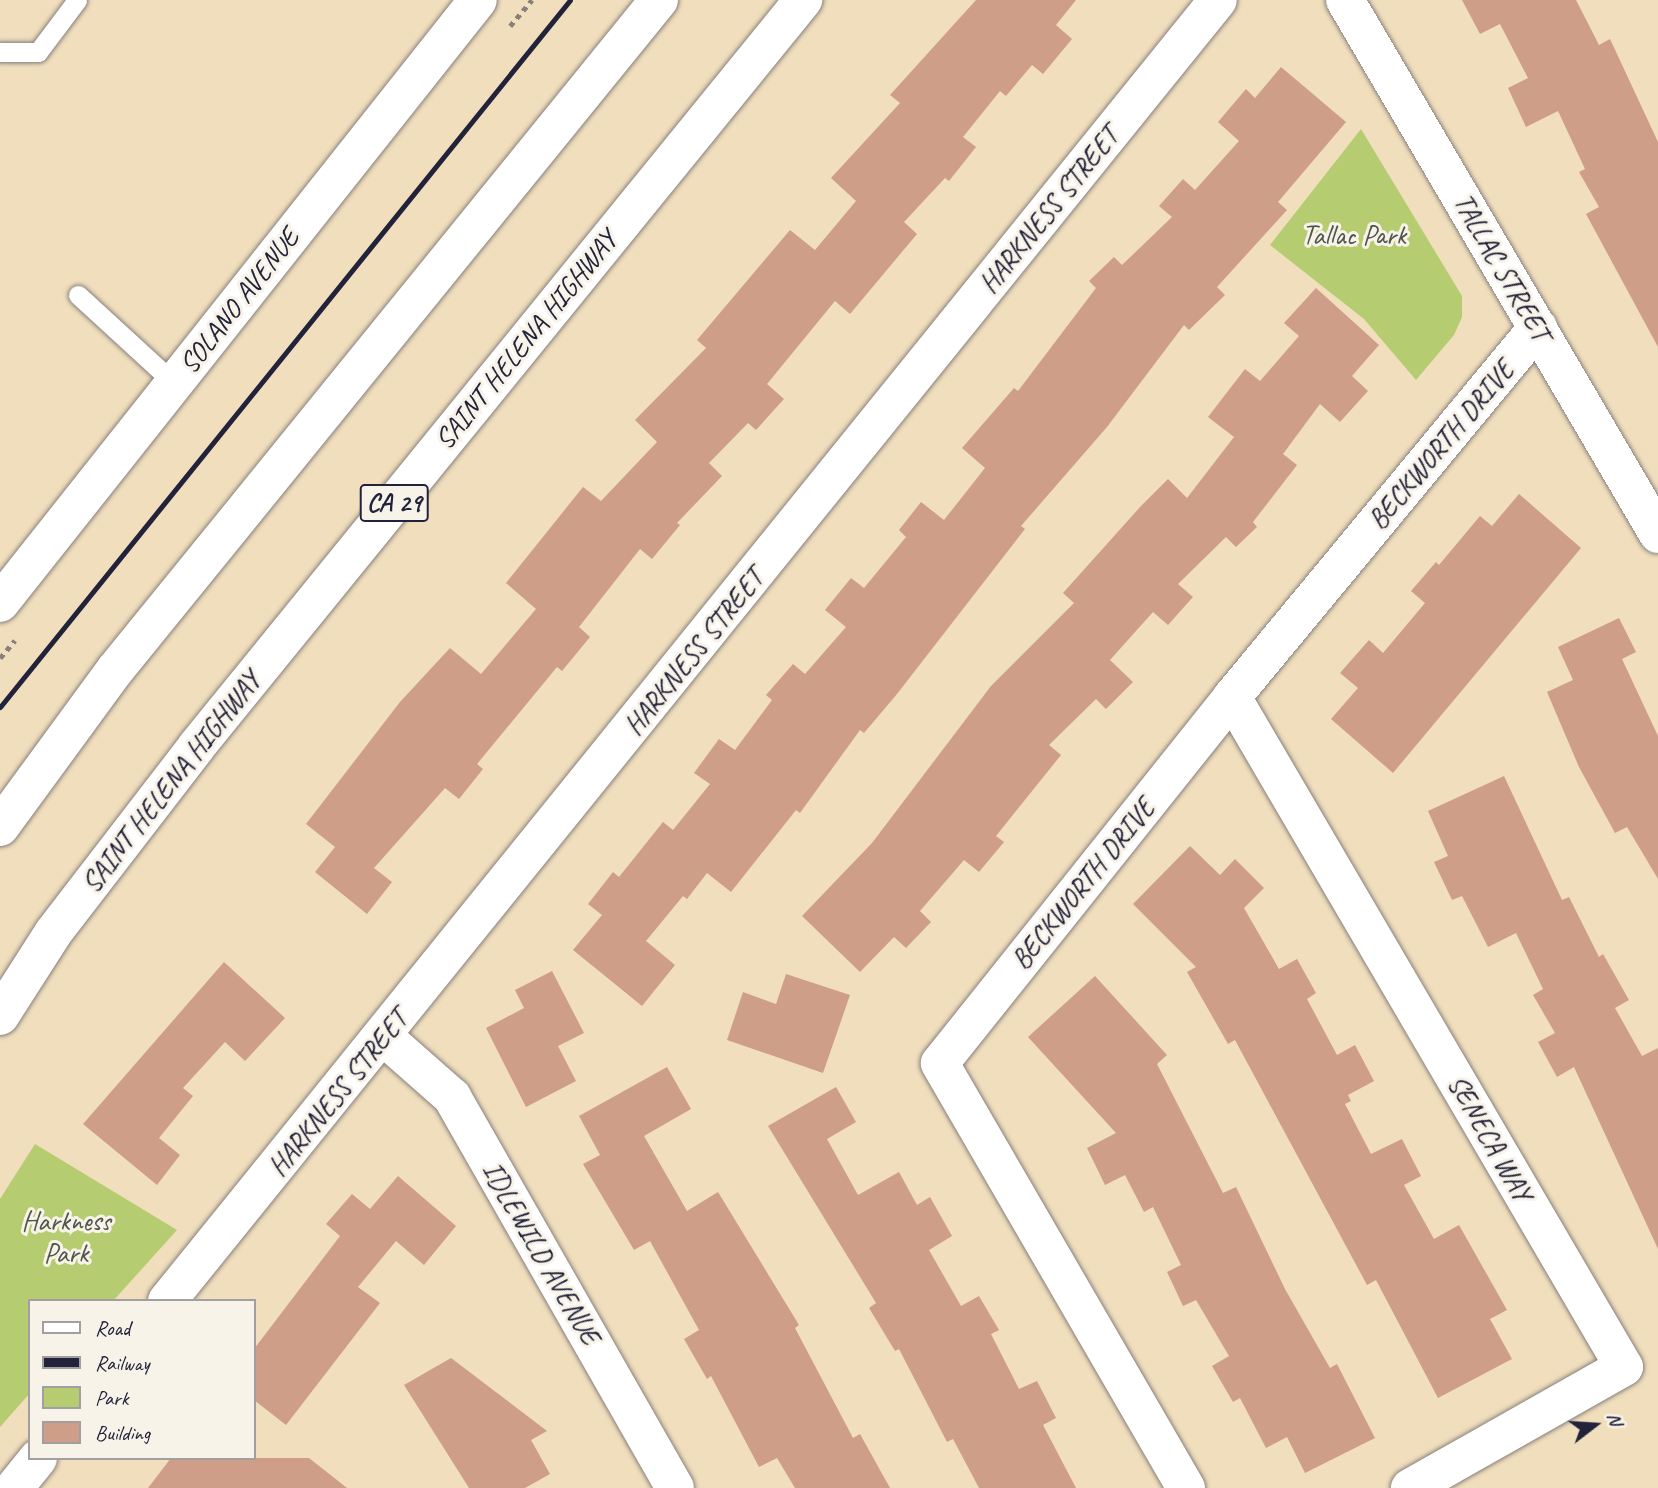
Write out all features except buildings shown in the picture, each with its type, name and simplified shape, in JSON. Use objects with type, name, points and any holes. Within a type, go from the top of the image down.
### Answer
[{"type":"main road","points":[[0,827],[115,670],[659,0]]},
{"type":"main road","name":"SAINT HELENA HIGHWAY","points":[[0,1016],[53,933],[196,747],[803,0]]},
{"type":"main road","name":"HARKNESS STREET","points":[[169,1299],[384,1037],[1218,0]]},
{"type":"main road","name":"TALLAC STREET","points":[[1345,0],[1658,534]]},
{"type":"main road","name":"SOLANO AVENUE","points":[[0,603],[467,4]]},
{"type":"main road","name":"BECKWORTH DRIVE","points":[[1186,1488],[940,1063],[1232,697],[1538,327]]},
{"type":"main road","name":"SENECA WAY","points":[[1232,697],[1624,1367],[1410,1488]]},
{"type":"main road","name":"IDLEWILD AVENUE","points":[[384,1037],[452,1097],[674,1488]]},
{"type":"lane","points":[[0,52],[38,52],[78,0]]},
{"type":"lane","points":[[78,295],[174,383]]},
{"type":"green space","name":"Tallac Park","points":[[1361,129],[1462,296],[1462,317],[1454,335],[1416,380],[1364,319],[1270,245]]},
{"type":"green space","name":"Harkness Park","points":[[35,1144],[177,1230],[115,1299],[28,1299],[28,1395],[0,1427],[0,1199]]},
{"type":"railway","points":[[0,707],[570,0]]}]
